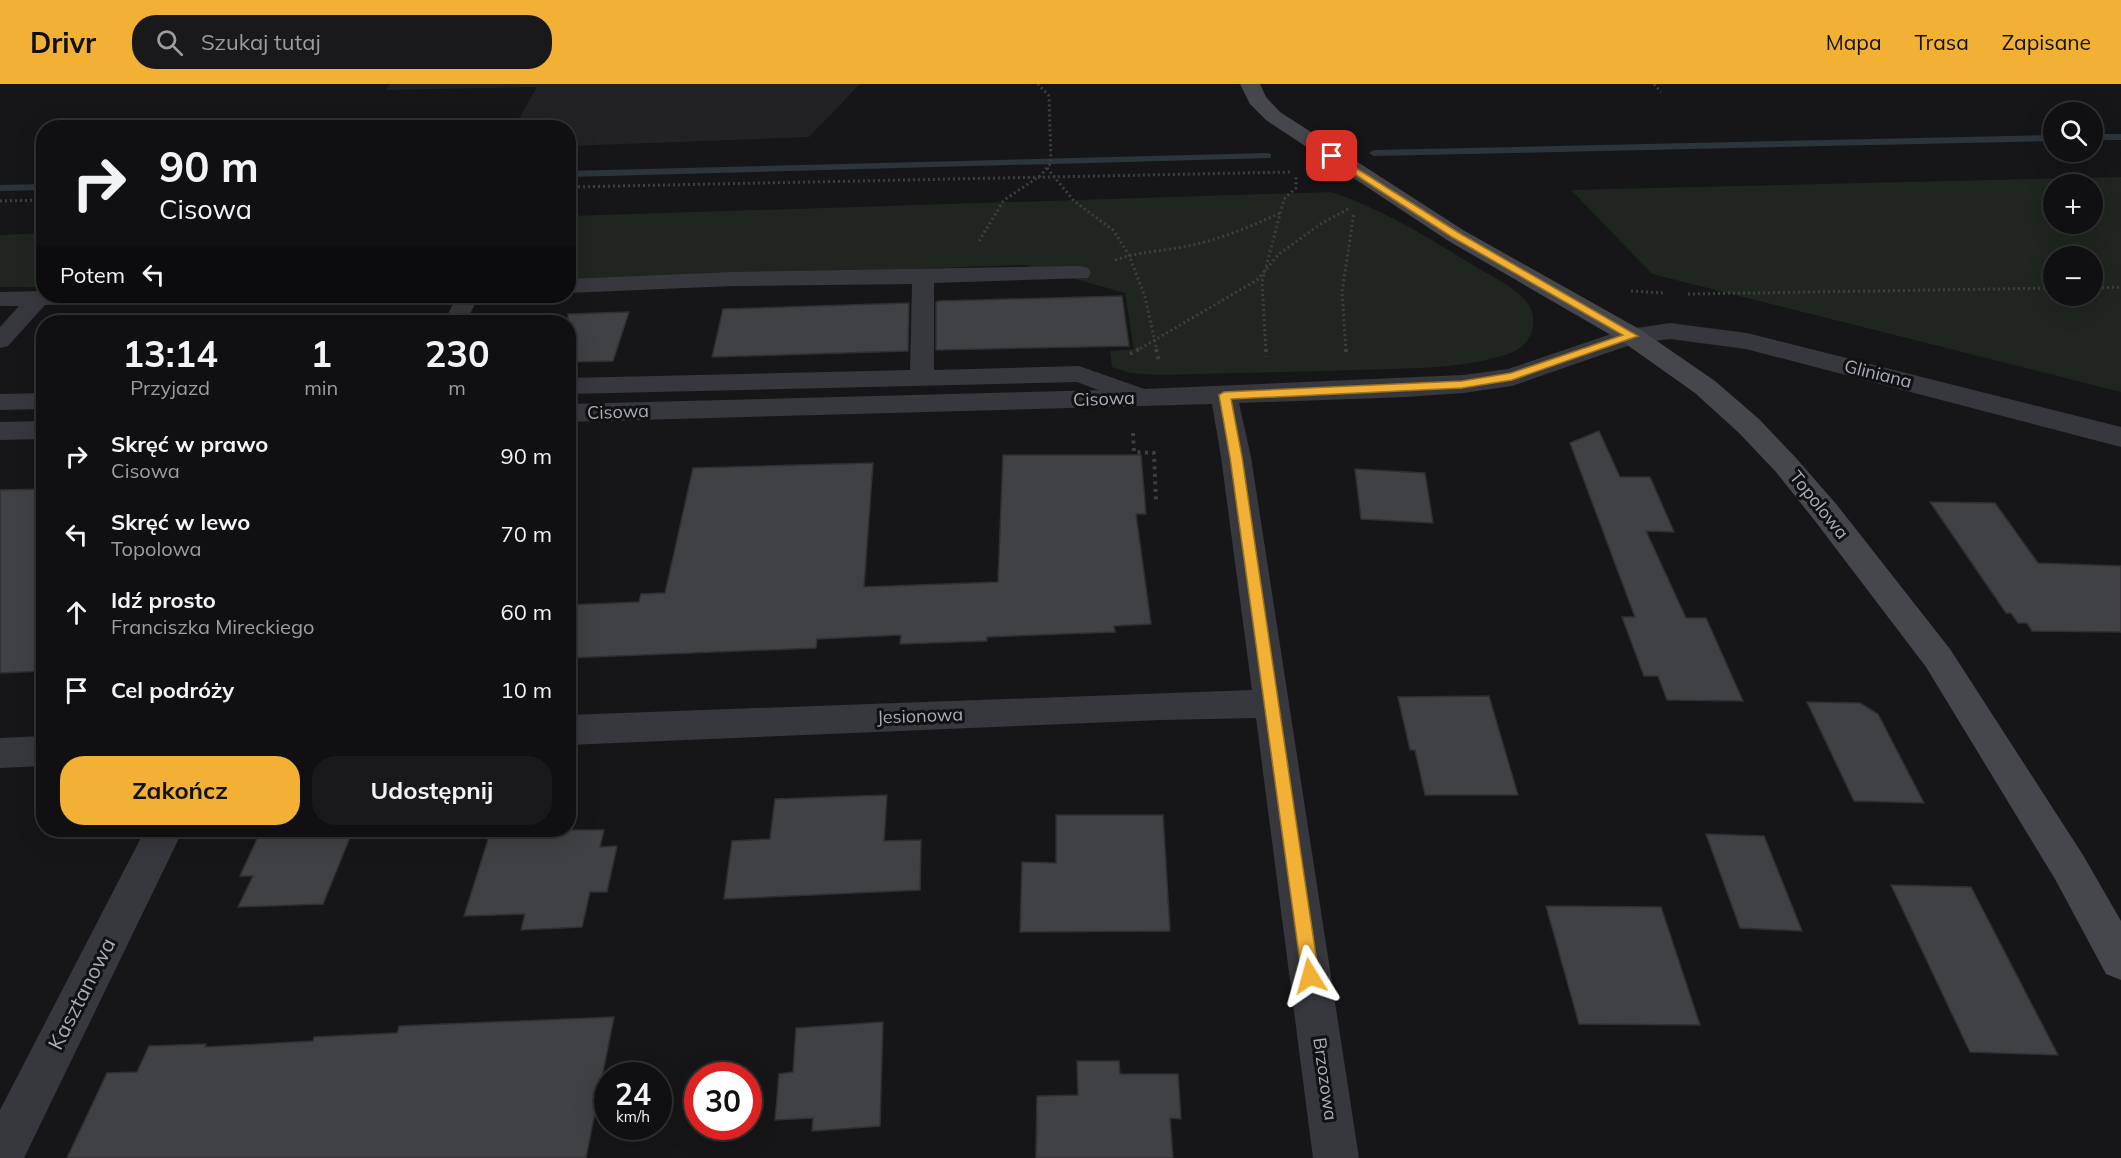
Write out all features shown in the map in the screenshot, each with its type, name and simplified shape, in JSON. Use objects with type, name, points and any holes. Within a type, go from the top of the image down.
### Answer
[{"type":"street","name":"Topolowa","points":[[1250,84],[1257,100],[1273,117],[1455,235],[1632,336],[1705,387],[1749,426],[1786,465],[1887,590],[1938,658],[2069,867],[2121,960]]},
{"type":"street","name":"Gliniana","points":[[1632,336],[1670,331],[1747,341],[2121,437]]},
{"type":"street","name":"Cisowa","points":[[576,413],[1144,398],[1462,384],[1512,377],[1632,336]]},
{"type":"street","name":"Brzozowa","points":[[1224,395],[1235,446],[1336,1158]]},
{"type":"street","points":[[0,431],[36,429]]},
{"type":"street","name":"Jesionowa","points":[[576,730],[1161,706],[1271,704]]},
{"type":"street","points":[[0,753],[36,752]]},
{"type":"street","name":"Kasztanowa","points":[[0,1158],[160,837]]},
{"type":"lane","points":[[576,286],[733,279],[1080,273]]},
{"type":"lane","points":[[922,377],[924,277]]},
{"type":"lane","points":[[0,299],[36,298]]},
{"type":"lane","points":[[0,341],[36,301]]},
{"type":"lane","points":[[576,386],[1079,374],[1144,398]]},
{"type":"lane","points":[[0,402],[36,401]]},
{"type":"path","points":[[970,276],[974,254],[983,232],[1004,200],[1040,176],[1051,164],[1049,96],[1038,84]]},
{"type":"path","points":[[1654,84],[1661,92]]},
{"type":"path","points":[[1267,365],[1262,282],[1284,200],[1296,188],[1297,178],[1292,164]]},
{"type":"path","points":[[1047,168],[1074,201],[1113,230],[1129,255],[1145,297],[1161,370]]},
{"type":"path","points":[[576,187],[1294,172]]},
{"type":"path","points":[[0,201],[36,200]]},
{"type":"path","points":[[1079,374],[1117,361],[1156,341],[1257,280],[1279,255],[1322,224],[1355,206],[1342,292],[1347,362]]},
{"type":"path","points":[[1080,273],[1129,255],[1205,242],[1233,234],[1280,213]]},
{"type":"path","points":[[1564,296],[1581,287],[1669,294]]},
{"type":"path","points":[[2103,288],[2121,287]]},
{"type":"path","points":[[1680,294],[2043,288]]},
{"type":"path","points":[[1133,423],[1134,452],[1154,453],[1156,502]]},
{"type":"shaded area","points":[[390,84],[860,84],[809,137],[576,146],[576,120],[518,120],[537,87],[386,90]]},
{"type":"shaded area","points":[[2103,177],[2121,177],[2121,392],[1652,274],[1571,190],[2043,179],[2043,234],[2103,234]]},
{"type":"shaded area","points":[[1331,192],[1405,225],[1514,290],[1530,307],[1533,322],[1526,342],[1513,352],[1495,358],[1456,365],[1394,369],[1160,375],[1130,373],[1112,367],[1110,351],[1134,349],[1125,293],[1025,265],[576,280],[576,216]]},
{"type":"shaded area","points":[[36,233],[36,287],[0,287],[0,235]]},
{"type":"building","points":[[1122,296],[1129,346],[936,350],[936,302],[939,301]]},
{"type":"building","points":[[909,303],[908,351],[712,357],[723,309]]},
{"type":"building","points":[[629,312],[613,361],[576,362],[576,315],[568,314]]},
{"type":"building","points":[[1599,431],[1620,477],[1650,477],[1674,532],[1646,531],[1686,618],[1706,618],[1743,701],[1667,700],[1658,676],[1644,676],[1622,617],[1635,617],[1570,443]]},
{"type":"building","points":[[1003,455],[1141,455],[1146,514],[1136,514],[1151,624],[1114,626],[1115,632],[987,637],[987,641],[900,644],[901,635],[817,639],[816,648],[576,658],[576,605],[639,602],[641,594],[665,593],[693,468],[873,463],[864,587],[998,582]]},
{"type":"building","points":[[1355,469],[1425,473],[1433,523],[1361,519]]},
{"type":"building","points":[[36,489],[36,671],[0,673],[0,490]]},
{"type":"building","points":[[1930,502],[1995,503],[2038,563],[2121,566],[2121,632],[2032,631],[2027,623],[2018,623],[2011,613],[2006,613]]},
{"type":"building","points":[[1489,696],[1518,795],[1425,795],[1415,750],[1410,750],[1398,697]]},
{"type":"building","points":[[1807,702],[1860,703],[1878,714],[1924,803],[1854,801]]},
{"type":"building","points":[[887,795],[884,841],[921,840],[920,890],[724,899],[732,841],[770,839],[775,799]]},
{"type":"building","points":[[1056,815],[1163,815],[1170,931],[1020,932],[1022,862],[1056,863]]},
{"type":"building","points":[[576,830],[604,830],[600,847],[617,846],[607,892],[590,892],[582,927],[521,930],[525,914],[464,916],[489,837],[576,837]]},
{"type":"building","points":[[1706,834],[1764,836],[1802,931],[1740,928]]},
{"type":"building","points":[[258,837],[350,837],[323,904],[238,907],[253,876],[240,876]]},
{"type":"building","points":[[1891,885],[1971,887],[2058,1055],[1970,1052]]},
{"type":"building","points":[[1546,906],[1661,907],[1700,1025],[1579,1024]]},
{"type":"building","points":[[614,1017],[605,1062],[594,1062],[594,1118],[586,1158],[67,1158],[107,1073],[137,1072],[149,1046],[206,1044],[205,1047],[313,1041],[314,1037],[397,1033],[399,1026]]},
{"type":"building","points":[[883,1022],[880,1126],[812,1131],[813,1118],[775,1120],[779,1074],[793,1072],[796,1028]]},
{"type":"building","points":[[1077,1061],[1119,1061],[1120,1074],[1178,1074],[1181,1119],[1170,1118],[1173,1158],[1036,1158],[1037,1096],[1078,1095]]},
{"type":"waterway","points":[[2103,137],[2121,137]]},
{"type":"waterway","points":[[1374,153],[2043,138]]},
{"type":"waterway","points":[[576,174],[1267,156]]},
{"type":"waterway","points":[[0,188],[36,187]]},
{"type":"route","points":[[1310,976],[1235,446],[1224,395],[1406,388],[1462,384],[1512,377],[1632,336],[1455,235],[1332,156]]}]
